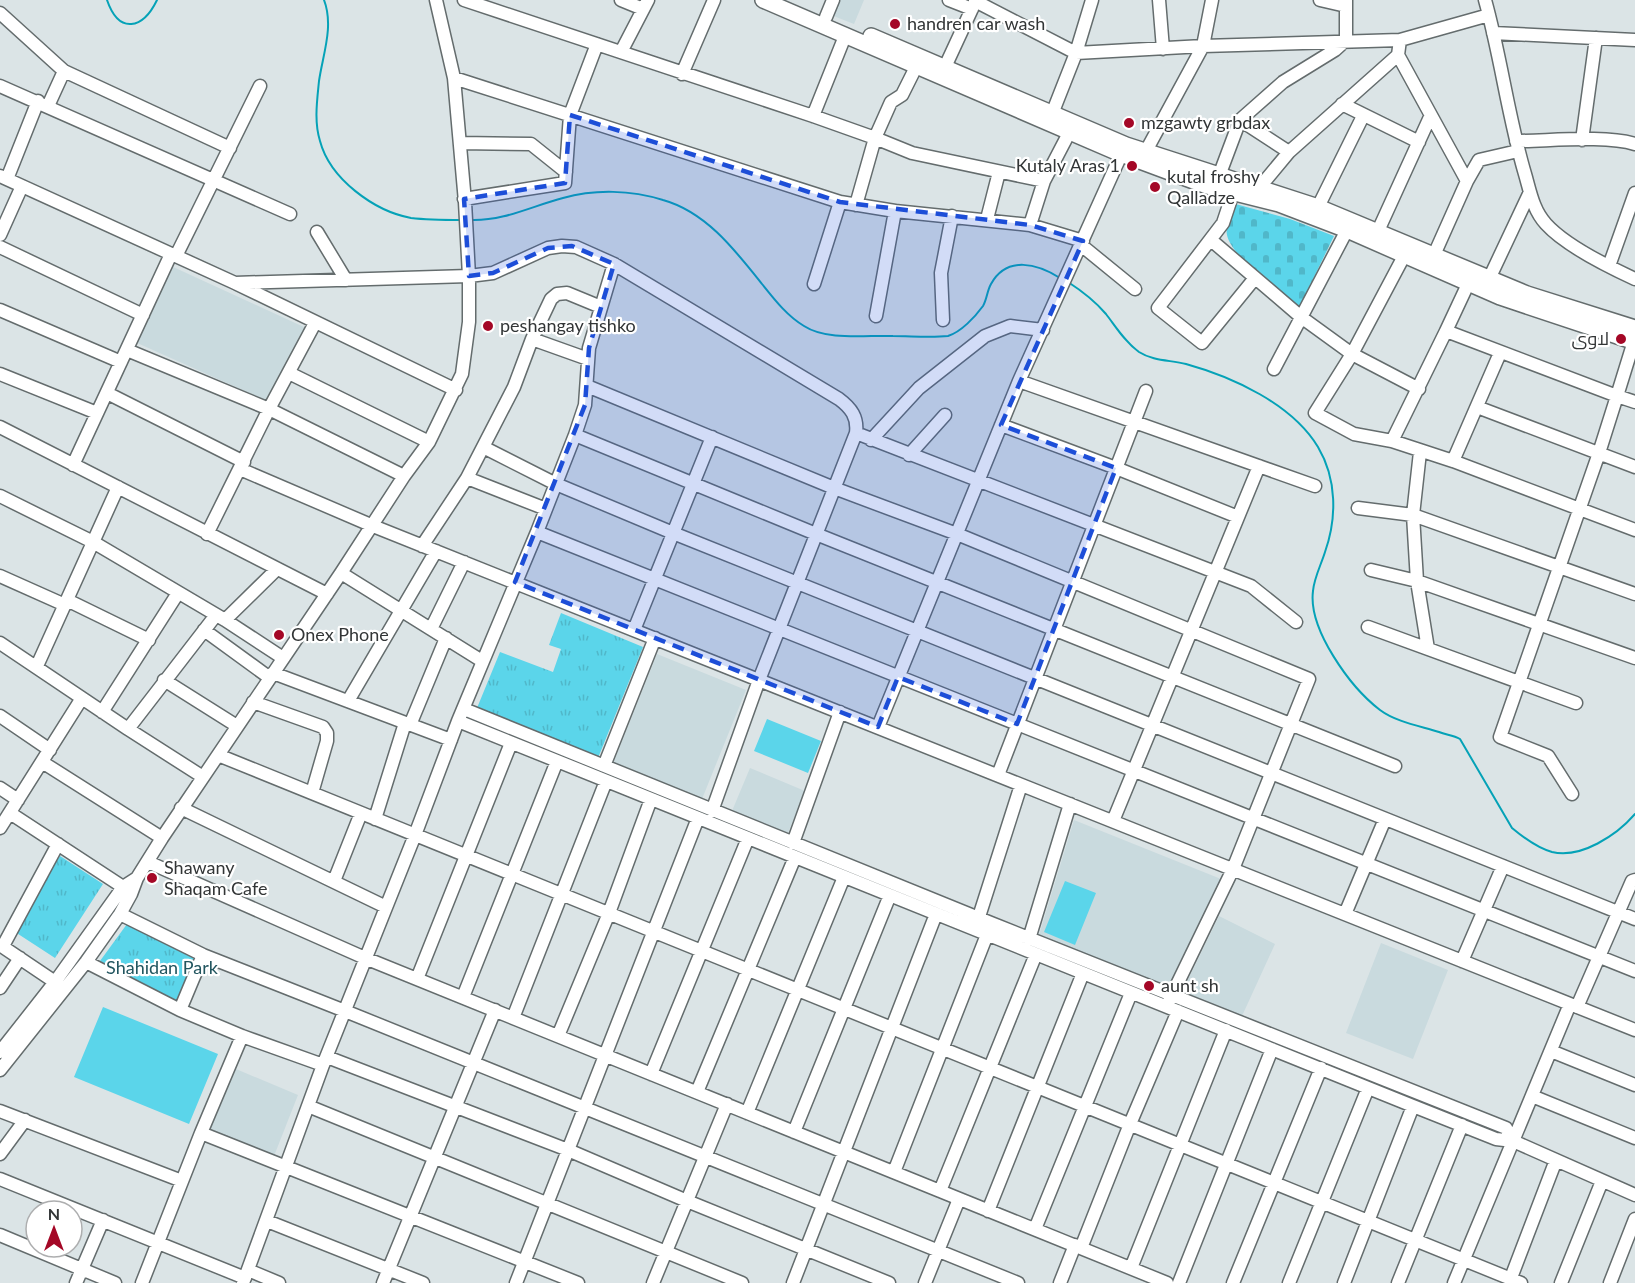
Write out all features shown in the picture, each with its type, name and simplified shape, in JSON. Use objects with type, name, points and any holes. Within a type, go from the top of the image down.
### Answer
[{"type":"main road","points":[[763,0],[1069,133],[1123,149],[1146,151],[1318,207],[1635,337]]},
{"type":"main road","points":[[788,0],[1052,114],[1123,149],[1207,186],[1279,204],[1347,230],[1467,284],[1538,311],[1635,337]]},
{"type":"street","points":[[0,1070],[86,962],[120,914],[137,878],[162,838],[429,442],[456,390],[462,374],[468,340],[469,276],[454,78],[436,0]]},
{"type":"street","points":[[464,0],[813,116],[912,153],[1044,181]]},
{"type":"street","points":[[621,0],[645,5],[621,52]]},
{"type":"street","points":[[682,74],[714,0]]},
{"type":"street","points":[[826,17],[833,0]]},
{"type":"street","points":[[949,0],[974,4],[1076,53],[1346,40],[1400,40],[1489,15]]},
{"type":"street","points":[[1159,0],[1163,49]]},
{"type":"street","points":[[1146,151],[1203,46],[1212,0]]},
{"type":"street","points":[[1219,176],[1240,120],[1282,82],[1335,50],[1346,40],[1346,3],[1320,0]]},
{"type":"street","points":[[1485,0],[1517,146],[1536,210],[1550,228],[1609,266],[1635,279]]},
{"type":"street","points":[[1052,114],[1076,53],[1091,1]]},
{"type":"street","points":[[945,67],[974,4]]},
{"type":"street","points":[[0,13],[64,71],[230,148]]},
{"type":"street","points":[[1493,33],[1635,40]]},
{"type":"street","points":[[813,116],[845,36]]},
{"type":"street","points":[[1582,140],[1596,38]]},
{"type":"street","points":[[1400,40],[1398,55],[1467,181]]},
{"type":"street","points":[[464,200],[565,183],[570,115],[597,44]]},
{"type":"street","points":[[1259,188],[1289,152],[1398,55]]},
{"type":"street","points":[[856,205],[876,138],[891,102],[902,96],[916,67]]},
{"type":"street","points":[[64,71],[43,104],[4,178],[235,283],[456,390]]},
{"type":"street","points":[[454,78],[840,202],[895,211],[1030,225],[1082,243],[1135,289]]},
{"type":"street","points":[[0,86],[290,213]]},
{"type":"street","points":[[73,465],[142,315],[260,86]]},
{"type":"street","points":[[1342,104],[1419,142]]},
{"type":"street","points":[[1318,207],[1363,116]]},
{"type":"street","points":[[1378,231],[1430,117]]},
{"type":"street","points":[[1240,120],[1289,152]]},
{"type":"street","points":[[1030,225],[1044,181],[1069,133]]},
{"type":"street","points":[[1434,255],[1467,181],[1479,160],[1517,146],[1582,140],[1626,141],[1635,144]]},
{"type":"street","points":[[460,143],[531,144],[566,172]]},
{"type":"street","points":[[878,727],[1019,381],[1123,149]]},
{"type":"street","points":[[987,219],[999,172]]},
{"type":"street","points":[[0,235],[22,186]]},
{"type":"street","points":[[1489,279],[1530,192]]},
{"type":"street","points":[[1233,193],[1223,223],[1158,308],[1202,343],[1255,278]]},
{"type":"street","points":[[1609,266],[1635,193]]},
{"type":"street","points":[[814,284],[840,202]]},
{"type":"street","points":[[876,316],[895,211]]},
{"type":"street","points":[[943,320],[941,273],[952,216]]},
{"type":"street","points":[[1274,369],[1347,230]]},
{"type":"street","points":[[317,232],[346,280]]},
{"type":"street","points":[[1210,240],[1301,317],[1352,354],[1419,389]]},
{"type":"street","points":[[235,283],[469,276],[493,273],[542,250],[562,246],[576,247],[614,264],[839,399],[853,412],[856,433],[759,680],[711,811]]},
{"type":"street","points":[[0,247],[142,315]]},
{"type":"street","points":[[1404,256],[1352,354],[1315,412],[1354,434],[1392,441],[1453,461],[1635,530]]},
{"type":"street","points":[[246,1277],[365,958],[482,661],[575,435],[585,405],[588,359],[614,264]]},
{"type":"street","points":[[1392,441],[1419,389],[1467,284]]},
{"type":"street","points":[[422,546],[467,478],[514,387],[548,303],[557,294],[570,293],[601,307]]},
{"type":"street","points":[[0,310],[121,362]]},
{"type":"street","points":[[207,534],[315,323]]},
{"type":"street","points":[[871,440],[919,388],[985,336],[1010,326],[1042,330]]},
{"type":"street","points":[[1446,331],[1635,402]]},
{"type":"street","points":[[1572,794],[1548,756],[1500,737],[1580,510],[1635,337]]},
{"type":"street","points":[[532,339],[588,359]]},
{"type":"street","points":[[127,350],[269,409],[404,476]]},
{"type":"street","points":[[1453,461],[1500,353]]},
{"type":"street","points":[[290,373],[429,442]]},
{"type":"street","points":[[0,374],[97,413]]},
{"type":"street","points":[[1019,381],[1315,486]]},
{"type":"street","points":[[587,386],[834,489],[957,534],[1309,679],[1233,869],[1168,1001]]},
{"type":"street","points":[[998,775],[1146,391]]},
{"type":"street","points":[[106,393],[242,466],[422,546],[1635,1030]]},
{"type":"street","points":[[1477,407],[1635,467]]},
{"type":"street","points":[[909,454],[945,415]]},
{"type":"street","points":[[1001,425],[1116,468],[1238,518]]},
{"type":"street","points":[[0,427],[327,594]]},
{"type":"street","points":[[856,433],[1251,586],[1296,622]]},
{"type":"street","points":[[575,435],[1395,766]]},
{"type":"street","points":[[634,630],[712,437]]},
{"type":"street","points":[[483,447],[556,484],[673,533],[1635,918]]},
{"type":"street","points":[[1420,452],[1413,515],[1416,581],[1428,650]]},
{"type":"street","points":[[1113,821],[1258,466]]},
{"type":"street","points":[[467,478],[546,509]]},
{"type":"street","points":[[37,666],[117,487]]},
{"type":"street","points":[[0,496],[93,542],[221,617],[283,658]]},
{"type":"street","points":[[1358,508],[1413,515],[1635,594]]},
{"type":"street","points":[[537,532],[1635,971]]},
{"type":"street","points":[[348,701],[436,551]]},
{"type":"street","points":[[431,629],[464,562]]},
{"type":"street","points":[[128,729],[204,630],[277,569]]},
{"type":"street","points":[[1371,570],[1416,581],[1635,658]]},
{"type":"street","points":[[341,573],[482,661]]},
{"type":"street","points":[[0,576],[150,640]]},
{"type":"street","points":[[102,712],[178,593]]},
{"type":"street","points":[[1368,627],[1576,703]]},
{"type":"street","points":[[204,630],[271,675],[451,740]]},
{"type":"street","points":[[375,819],[408,724],[446,638]]},
{"type":"street","points":[[604,766],[655,638]]},
{"type":"street","points":[[0,643],[203,777]]},
{"type":"street","points":[[164,680],[237,726]]},
{"type":"street","points":[[0,828],[82,698]]},
{"type":"street","points":[[253,702],[323,727],[327,733],[327,741],[312,793]]},
{"type":"street","points":[[464,709],[793,843],[916,899],[989,928],[1029,939],[1168,1001],[1506,1128],[1513,1141]]},
{"type":"street","points":[[793,843],[840,712]]},
{"type":"street","points":[[0,716],[50,750]]},
{"type":"street","points":[[458,721],[890,895],[916,899],[936,914],[976,923]]},
{"type":"street","points":[[417,979],[511,743]]},
{"type":"street","points":[[218,755],[1416,1240],[1513,1282],[1556,1160]]},
{"type":"street","points":[[463,997],[557,761]]},
{"type":"street","points":[[42,762],[162,838]]},
{"type":"street","points":[[513,1018],[606,781]]},
{"type":"street","points":[[976,923],[1021,784]]},
{"type":"street","points":[[0,788],[18,800]]},
{"type":"street","points":[[558,1036],[609,914],[651,799]]},
{"type":"street","points":[[1029,939],[1070,804]]},
{"type":"street","points":[[182,808],[386,907]]},
{"type":"street","points":[[10,813],[123,887]]},
{"type":"street","points":[[334,881],[361,813]]},
{"type":"street","points":[[516,1283],[698,818]]},
{"type":"street","points":[[1345,914],[1385,819]]},
{"type":"street","points":[[651,1074],[748,838]]},
{"type":"street","points":[[55,982],[1,946],[58,844]]},
{"type":"street","points":[[698,1092],[795,857]]},
{"type":"street","points":[[148,861],[365,958],[1167,1283]]},
{"type":"street","points":[[1462,961],[1503,866]]},
{"type":"street","points":[[747,1113],[844,877]]},
{"type":"street","points":[[0,1052],[55,982],[123,887],[137,878]]},
{"type":"street","points":[[1454,1283],[1551,1051],[1632,881],[1635,880]]},
{"type":"street","points":[[794,1132],[890,895]]},
{"type":"street","points":[[120,914],[203,955],[474,1062],[1018,1283]]},
{"type":"street","points":[[793,1283],[936,914]]},
{"type":"street","points":[[989,928],[1036,954],[1131,993],[1168,1001],[1178,1011],[1496,1139],[1513,1141],[1602,1181],[1634,1192]]},
{"type":"street","points":[[894,1172],[989,928]]},
{"type":"street","points":[[940,1191],[1036,954]]},
{"type":"street","points":[[180,1010],[203,955]]},
{"type":"street","points":[[0,988],[20,958]]},
{"type":"street","points":[[86,962],[180,1010],[242,1036],[325,1061],[456,1106],[568,1149],[687,1201],[889,1283]]},
{"type":"street","points":[[988,1211],[1083,973]]},
{"type":"street","points":[[1035,1229],[1131,993]]},
{"type":"street","points":[[383,1283],[495,1010]]},
{"type":"street","points":[[1060,1283],[1078,1247],[1178,1011]]},
{"type":"street","points":[[1131,1268],[1226,1030]]},
{"type":"street","points":[[142,1283],[242,1036]]},
{"type":"street","points":[[1179,1283],[1272,1049]]},
{"type":"street","points":[[1551,1051],[1635,1085]]},
{"type":"street","points":[[1233,1283],[1321,1068]]},
{"type":"street","points":[[1289,1283],[1368,1088]]},
{"type":"street","points":[[1532,1096],[1635,1138]]},
{"type":"street","points":[[653,1283],[727,1104]]},
{"type":"street","points":[[308,1106],[741,1283]]},
{"type":"street","points":[[1344,1283],[1413,1106]]},
{"type":"street","points":[[0,1111],[182,1181]]},
{"type":"street","points":[[0,1154],[25,1120]]},
{"type":"street","points":[[1398,1283],[1462,1125]]},
{"type":"street","points":[[201,1133],[578,1283]]},
{"type":"street","points":[[0,1179],[246,1277],[279,1283]]},
{"type":"street","points":[[1561,1283],[1602,1181]]},
{"type":"street","points":[[925,1283],[959,1199]]},
{"type":"street","points":[[1610,1283],[1635,1219]]},
{"type":"street","points":[[76,1283],[103,1220]]},
{"type":"street","points":[[267,1221],[423,1283]]},
{"type":"street","points":[[0,1235],[114,1283]]},
{"type":"highlighted area","points":[[570,115],[840,202],[1030,225],[1083,241],[1001,425],[1116,468],[1017,724],[898,677],[878,727],[515,582],[585,405],[589,348],[614,264],[572,246],[548,248],[493,273],[469,276],[464,199],[565,183]]},
{"type":"shaded area","points":[[837,0],[864,0],[854,24],[831,15]]},
{"type":"shaded area","points":[[171,266],[306,328],[267,401],[135,342]]},
{"type":"shaded area","points":[[657,654],[746,690],[702,799],[613,764]]},
{"type":"shaded area","points":[[750,768],[805,791],[788,833],[732,811]]},
{"type":"shaded area","points":[[1074,820],[1221,879],[1171,983],[1160,983],[1039,935]]},
{"type":"shaded area","points":[[1219,916],[1275,944],[1242,1016],[1182,992]]},
{"type":"shaded area","points":[[1381,943],[1448,970],[1413,1059],[1346,1033]]},
{"type":"shaded area","points":[[236,1069],[298,1095],[274,1156],[210,1130]]},
{"type":"green space","points":[[1232,203],[1290,219],[1334,236],[1299,308],[1258,275],[1231,244],[1227,235],[1227,223]]},
{"type":"green space","points":[[561,613],[643,647],[598,758],[477,708],[500,652],[553,672],[561,649],[549,645]]},
{"type":"green space","points":[[767,719],[821,741],[808,773],[754,751]]},
{"type":"green space","points":[[60,856],[103,884],[55,958],[12,930]]},
{"type":"green space","points":[[1065,881],[1096,893],[1075,945],[1044,932]]},
{"type":"green space","name":"Shahidan Park","points":[[127,924],[197,958],[175,1003],[100,961]]},
{"type":"green space","points":[[103,1007],[218,1054],[189,1124],[74,1077]]},
{"type":"waterway","points":[[107,0],[118,19],[131,24],[145,17],[157,0]]},
{"type":"waterway","points":[[324,0],[328,30],[319,81],[317,119],[320,141],[333,168],[355,191],[369,201],[397,214],[417,219],[462,220]]},
{"type":"waterway","points":[[471,220],[506,216],[563,198],[588,193],[626,193],[663,200],[693,213],[706,223],[741,258],[781,307],[804,326],[824,334],[948,336],[963,328],[976,315],[983,306],[991,284],[1005,269],[1023,265],[1033,266],[1060,278]]},
{"type":"waterway","points":[[1068,282],[1097,305],[1139,352],[1156,359],[1186,364],[1223,376],[1260,394],[1293,418],[1318,447],[1329,472],[1333,512],[1329,539],[1316,576],[1313,606],[1317,622],[1333,656],[1368,700],[1393,718],[1460,739],[1512,828],[1541,848],[1563,853],[1586,849],[1619,830],[1635,814]]},
{"type":"place","name":"handren car wash","points":[[895,24]]},
{"type":"place","name":"mzgawty grbdax","points":[[1129,123]]},
{"type":"place","name":"Kutaly Aras 1","points":[[1132,166]]},
{"type":"place","name":"kutal froshy Qalladze","points":[[1155,187]]},
{"type":"place","name":"peshangay tishko","points":[[488,326]]},
{"type":"place","name":"لاوی","points":[[1621,339]]},
{"type":"place","name":"Onex Phone","points":[[279,635]]},
{"type":"place","name":"Shawany Shaqam Cafe","points":[[152,878]]},
{"type":"place","name":"aunt sh","points":[[1149,986]]}]
